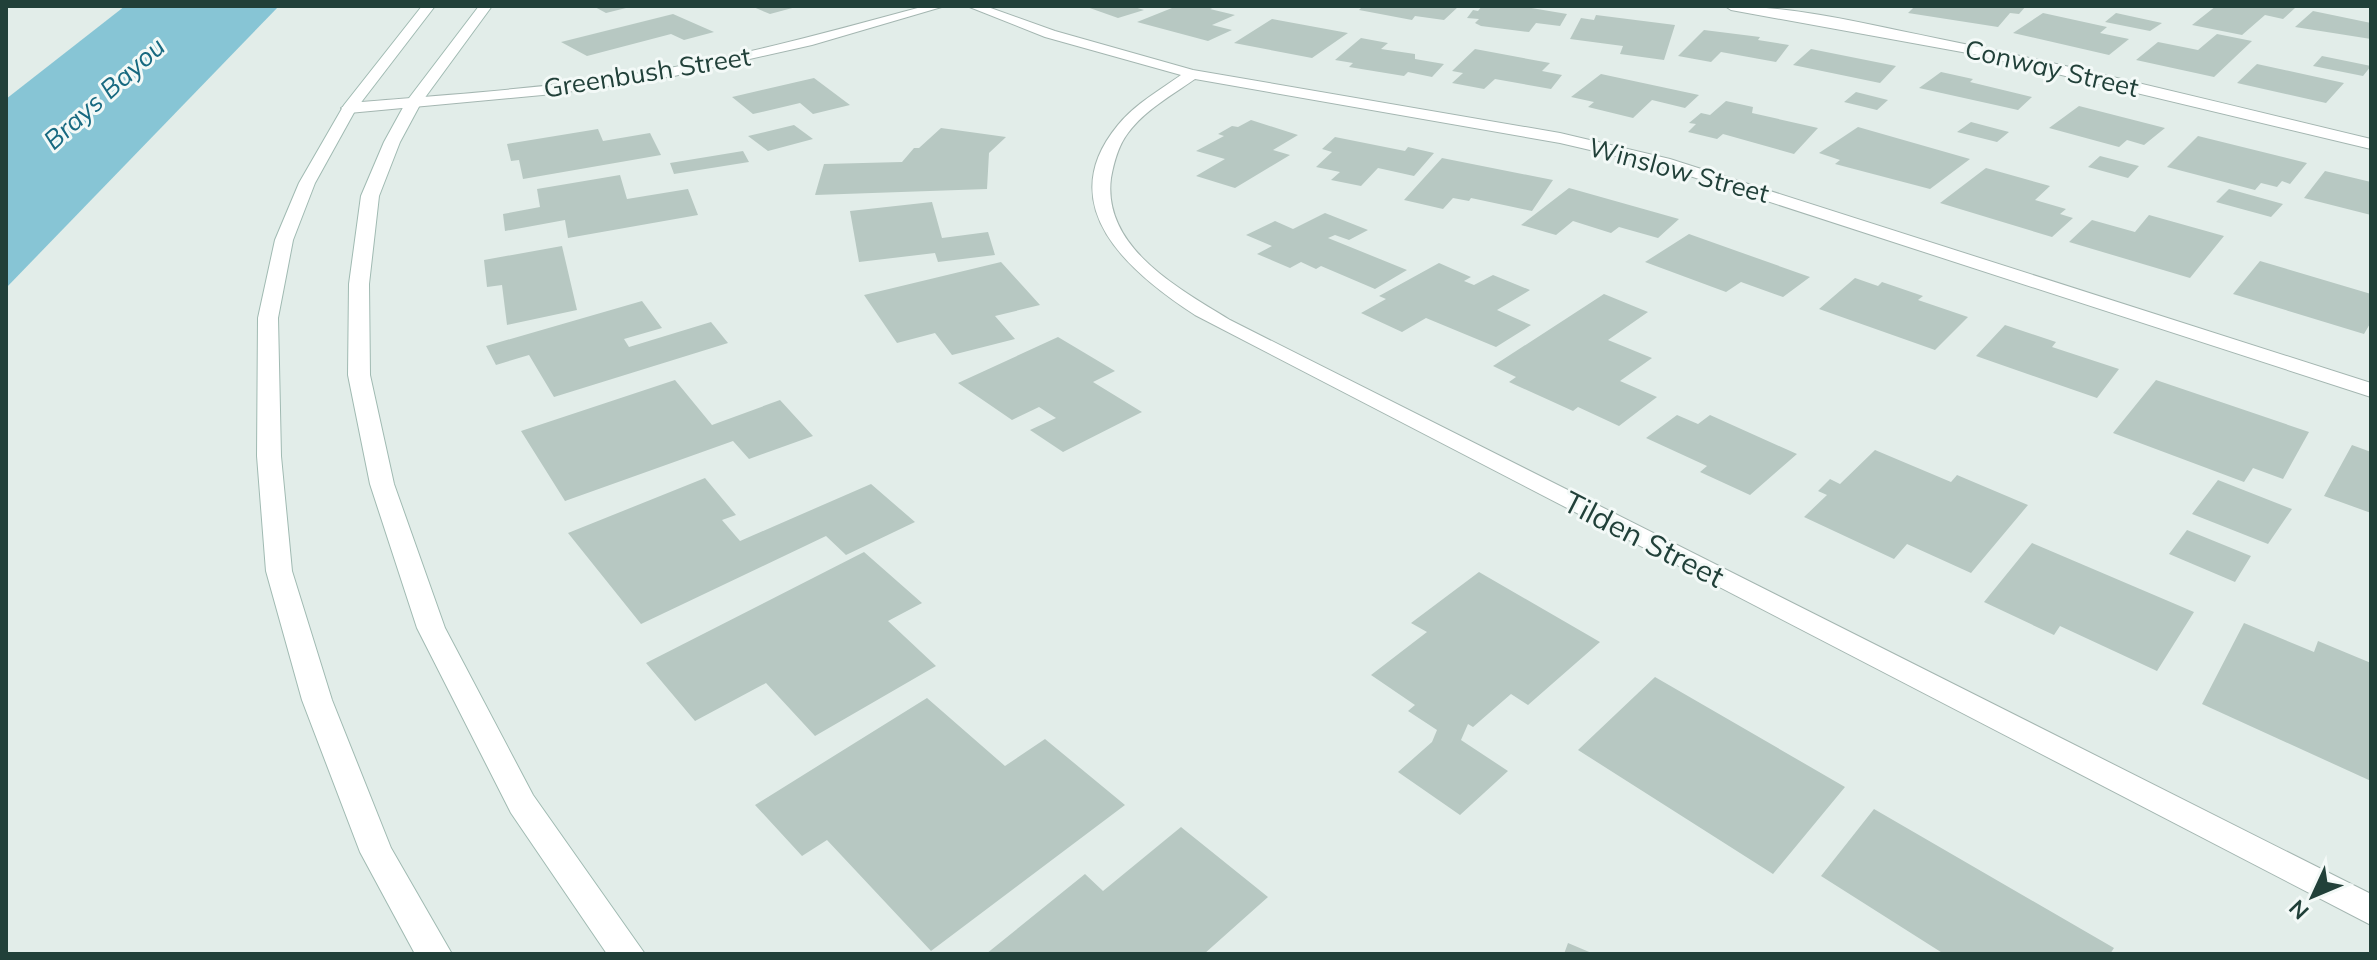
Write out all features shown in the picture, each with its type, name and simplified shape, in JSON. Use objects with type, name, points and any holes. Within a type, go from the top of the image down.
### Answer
[{"type":"street","points":[[429,6],[349,108],[307,183],[284,240],[268,318],[269,456],[279,571],[317,700],[376,852],[434,954]]},
{"type":"street","points":[[486,6],[414,102],[392,142],[370,196],[359,284],[359,375],[382,484],[431,628],[522,804],[627,954]]},
{"type":"street","name":"Greenbush Street","points":[[349,108],[599,84],[673,72],[750,57],[939,6]]},
{"type":"street","name":"Winslow Street","points":[[973,6],[1050,34],[1192,74],[1560,138],[1664,162],[2371,390]]},
{"type":"street","name":"Conway Street","points":[[1731,6],[1896,33],[2000,55],[2371,144]]},
{"type":"street","name":"Tilden Street","points":[[1192,74],[1128,123],[1110,148],[1101,176],[1102,210],[1128,254],[1168,290],[1223,324],[2371,910]]},
{"type":"water","name":"Brays Bayou","points":[[125,6],[279,6],[6,288],[6,99]]},
{"type":"building","points":[[593,6],[630,6],[630,7],[606,13]]},
{"type":"building","points":[[751,6],[796,6],[796,7],[770,14]]},
{"type":"building","points":[[1084,6],[1131,6],[1144,10],[1118,18]]},
{"type":"building","points":[[1177,6],[1217,6],[1210,9],[1235,15],[1212,25],[1232,30],[1208,41],[1137,22]]},
{"type":"building","points":[[1363,6],[1458,7],[1444,20],[1415,16],[1412,20],[1359,10]]},
{"type":"building","points":[[1482,6],[1520,6],[1567,14],[1560,26],[1536,23],[1529,32],[1481,26],[1475,23],[1479,19],[1467,18],[1473,10],[1478,11]]},
{"type":"building","points":[[1915,6],[2026,6],[2019,14],[2010,13],[1998,27],[1908,13]]},
{"type":"building","points":[[2216,6],[2295,8],[2283,19],[2265,15],[2242,35],[2192,25]]},
{"type":"building","points":[[2313,11],[2371,23],[2371,39],[2295,27]]},
{"type":"building","points":[[2043,13],[2107,27],[2100,33],[2129,39],[2109,55],[2013,33]]},
{"type":"building","points":[[2116,13],[2162,23],[2150,31],[2105,22]]},
{"type":"building","points":[[673,14],[714,32],[684,40],[671,34],[587,56],[561,42]]},
{"type":"building","points":[[1596,15],[1675,25],[1664,60],[1620,54],[1623,46],[1570,39],[1581,18],[1594,20]]},
{"type":"building","points":[[1272,19],[1348,33],[1312,58],[1234,43]]},
{"type":"building","points":[[1704,30],[1760,37],[1758,40],[1789,45],[1776,62],[1721,52],[1711,62],[1678,56]]},
{"type":"building","points":[[2217,34],[2252,41],[2214,77],[2136,60],[2158,42],[2198,50]]},
{"type":"building","points":[[1361,38],[1388,43],[1381,49],[1415,54],[1415,59],[1444,64],[1432,77],[1408,72],[1404,76],[1349,67],[1353,63],[1335,60]]},
{"type":"building","points":[[1475,49],[1550,63],[1542,71],[1562,75],[1551,89],[1495,79],[1484,89],[1452,83],[1463,73],[1452,71]]},
{"type":"building","points":[[1811,49],[1896,66],[1880,83],[1793,65]]},
{"type":"building","points":[[2322,56],[2371,66],[2363,76],[2313,66]]},
{"type":"building","points":[[2257,64],[2344,83],[2326,103],[2237,83]]},
{"type":"building","points":[[1941,72],[2032,97],[2018,110],[1919,88]]},
{"type":"building","points":[[1601,74],[1699,95],[1685,108],[1652,100],[1633,118],[1588,107],[1594,102],[1571,97]]},
{"type":"building","points":[[814,78],[850,105],[813,114],[800,103],[753,114],[732,97]]},
{"type":"building","points":[[1856,92],[1888,100],[1877,110],[1844,102]]},
{"type":"building","points":[[1726,101],[1753,107],[1752,113],[1818,128],[1794,154],[1723,134],[1717,139],[1688,132],[1696,124],[1689,123],[1701,113],[1710,115]]},
{"type":"building","points":[[2079,106],[2165,128],[2144,145],[2127,140],[2119,147],[2049,128]]},
{"type":"building","points":[[1251,120],[1298,135],[1273,150],[1290,155],[1235,188],[1196,176],[1225,159],[1196,151],[1224,136],[1218,134],[1232,126],[1238,127]]},
{"type":"building","points":[[1971,122],[2009,132],[1997,142],[1957,132]]},
{"type":"building","points":[[794,125],[813,139],[768,151],[748,136]]},
{"type":"building","points":[[1858,127],[1970,159],[1930,189],[1835,164],[1840,160],[1819,153]]},
{"type":"building","points":[[941,128],[1006,137],[989,153],[987,189],[815,195],[824,164],[902,162],[914,148],[919,148]]},
{"type":"building","points":[[598,129],[603,141],[650,133],[661,155],[523,179],[519,160],[511,161],[507,144]]},
{"type":"building","points":[[2198,136],[2307,163],[2290,184],[2282,181],[2277,187],[2261,183],[2255,190],[2167,167]]},
{"type":"building","points":[[1335,137],[1405,151],[1408,147],[1434,153],[1414,176],[1378,168],[1361,186],[1331,180],[1340,172],[1316,167],[1332,152],[1322,149]]},
{"type":"building","points":[[743,151],[749,162],[674,174],[670,163]]},
{"type":"building","points":[[2100,156],[2139,166],[2128,178],[2088,167]]},
{"type":"building","points":[[1442,158],[1553,180],[1532,211],[1471,198],[1469,201],[1453,198],[1443,209],[1404,200]]},
{"type":"building","points":[[1986,168],[2050,186],[2035,200],[2066,209],[2060,214],[2073,218],[2052,237],[1940,203]]},
{"type":"building","points":[[2325,171],[2371,182],[2371,215],[2304,198]]},
{"type":"building","points":[[620,175],[627,199],[688,189],[698,215],[568,238],[565,220],[505,231],[503,214],[540,207],[537,189]]},
{"type":"building","points":[[1569,188],[1679,219],[1658,238],[1619,227],[1611,233],[1573,221],[1556,235],[1521,225]]},
{"type":"building","points":[[2229,189],[2283,204],[2271,217],[2216,202]]},
{"type":"building","points":[[932,202],[942,238],[988,232],[995,255],[938,262],[935,253],[859,262],[850,211]]},
{"type":"building","points":[[1325,213],[1368,230],[1349,240],[1335,235],[1328,238],[1407,270],[1375,289],[1321,266],[1316,269],[1301,262],[1290,268],[1257,254],[1272,246],[1246,235],[1275,221],[1293,229]]},
{"type":"building","points":[[2149,215],[2224,236],[2190,278],[2069,242],[2092,220],[2135,232]]},
{"type":"building","points":[[1689,234],[1810,277],[1783,297],[1741,282],[1726,292],[1645,262]]},
{"type":"building","points":[[562,246],[577,310],[507,325],[502,285],[487,287],[484,260]]},
{"type":"building","points":[[2260,261],[2371,294],[2371,322],[2364,334],[2233,294]]},
{"type":"building","points":[[1001,262],[1040,305],[995,316],[1015,339],[952,355],[935,333],[897,343],[864,295]]},
{"type":"building","points":[[1439,263],[1471,277],[1464,281],[1474,285],[1493,275],[1530,290],[1497,310],[1531,325],[1496,347],[1426,318],[1402,332],[1361,313],[1386,299],[1379,296]]},
{"type":"building","points":[[1855,278],[1878,286],[1882,282],[1923,296],[1918,300],[1968,317],[1935,350],[1819,309]]},
{"type":"building","points":[[1604,294],[1648,312],[1608,340],[1652,358],[1620,381],[1657,397],[1619,426],[1578,407],[1573,411],[1509,382],[1516,377],[1493,366]]},
{"type":"building","points":[[642,301],[662,328],[624,339],[629,347],[711,322],[728,343],[554,397],[529,355],[496,365],[486,346]]},
{"type":"building","points":[[2005,325],[2056,342],[2052,347],[2119,369],[2097,398],[1976,356]]},
{"type":"building","points":[[1058,337],[1115,371],[1093,382],[1142,412],[1063,452],[1030,430],[1056,418],[1039,407],[1012,420],[958,383]]},
{"type":"building","points":[[675,380],[712,425],[780,400],[813,436],[749,459],[733,441],[565,501],[521,431]]},
{"type":"building","points":[[2156,380],[2309,432],[2283,479],[2253,468],[2244,482],[2113,433]]},
{"type":"building","points":[[1677,415],[1698,424],[1710,415],[1797,454],[1750,495],[1700,472],[1707,466],[1646,438]]},
{"type":"building","points":[[2352,445],[2371,452],[2371,513],[2324,496]]},
{"type":"building","points":[[1875,450],[1951,482],[1957,475],[2028,505],[1971,573],[1907,544],[1894,559],[1804,517],[1827,495],[1818,491],[1830,479],[1840,484]]},
{"type":"building","points":[[705,478],[736,515],[722,520],[740,541],[871,484],[915,522],[846,555],[826,536],[641,624],[568,533]]},
{"type":"building","points":[[2218,480],[2292,509],[2268,544],[2192,514]]},
{"type":"building","points":[[2187,530],[2251,556],[2235,582],[2169,554]]},
{"type":"building","points":[[2032,543],[2194,612],[2157,671],[2060,626],[2054,635],[1984,602]]},
{"type":"building","points":[[864,552],[922,603],[888,621],[936,666],[815,736],[766,683],[695,721],[646,663]]},
{"type":"building","points":[[1479,572],[1600,642],[1528,705],[1511,694],[1473,727],[1468,724],[1461,740],[1508,771],[1460,815],[1398,772],[1432,742],[1437,730],[1408,711],[1415,705],[1371,675],[1427,632],[1411,623]]},
{"type":"building","points":[[2244,623],[2314,652],[2318,641],[2371,663],[2371,781],[2202,704]]},
{"type":"building","points":[[1655,677],[1845,787],[1773,874],[1578,750]]},
{"type":"building","points":[[927,698],[1005,766],[1045,739],[1125,805],[931,951],[827,840],[802,856],[755,805]]},
{"type":"building","points":[[1874,809],[2114,948],[2110,954],[1944,954],[1821,876]]},
{"type":"building","points":[[1181,827],[1268,897],[1204,954],[986,954],[1085,874],[1103,891]]},
{"type":"building","points":[[1568,943],[1594,954],[1564,954]]}]
